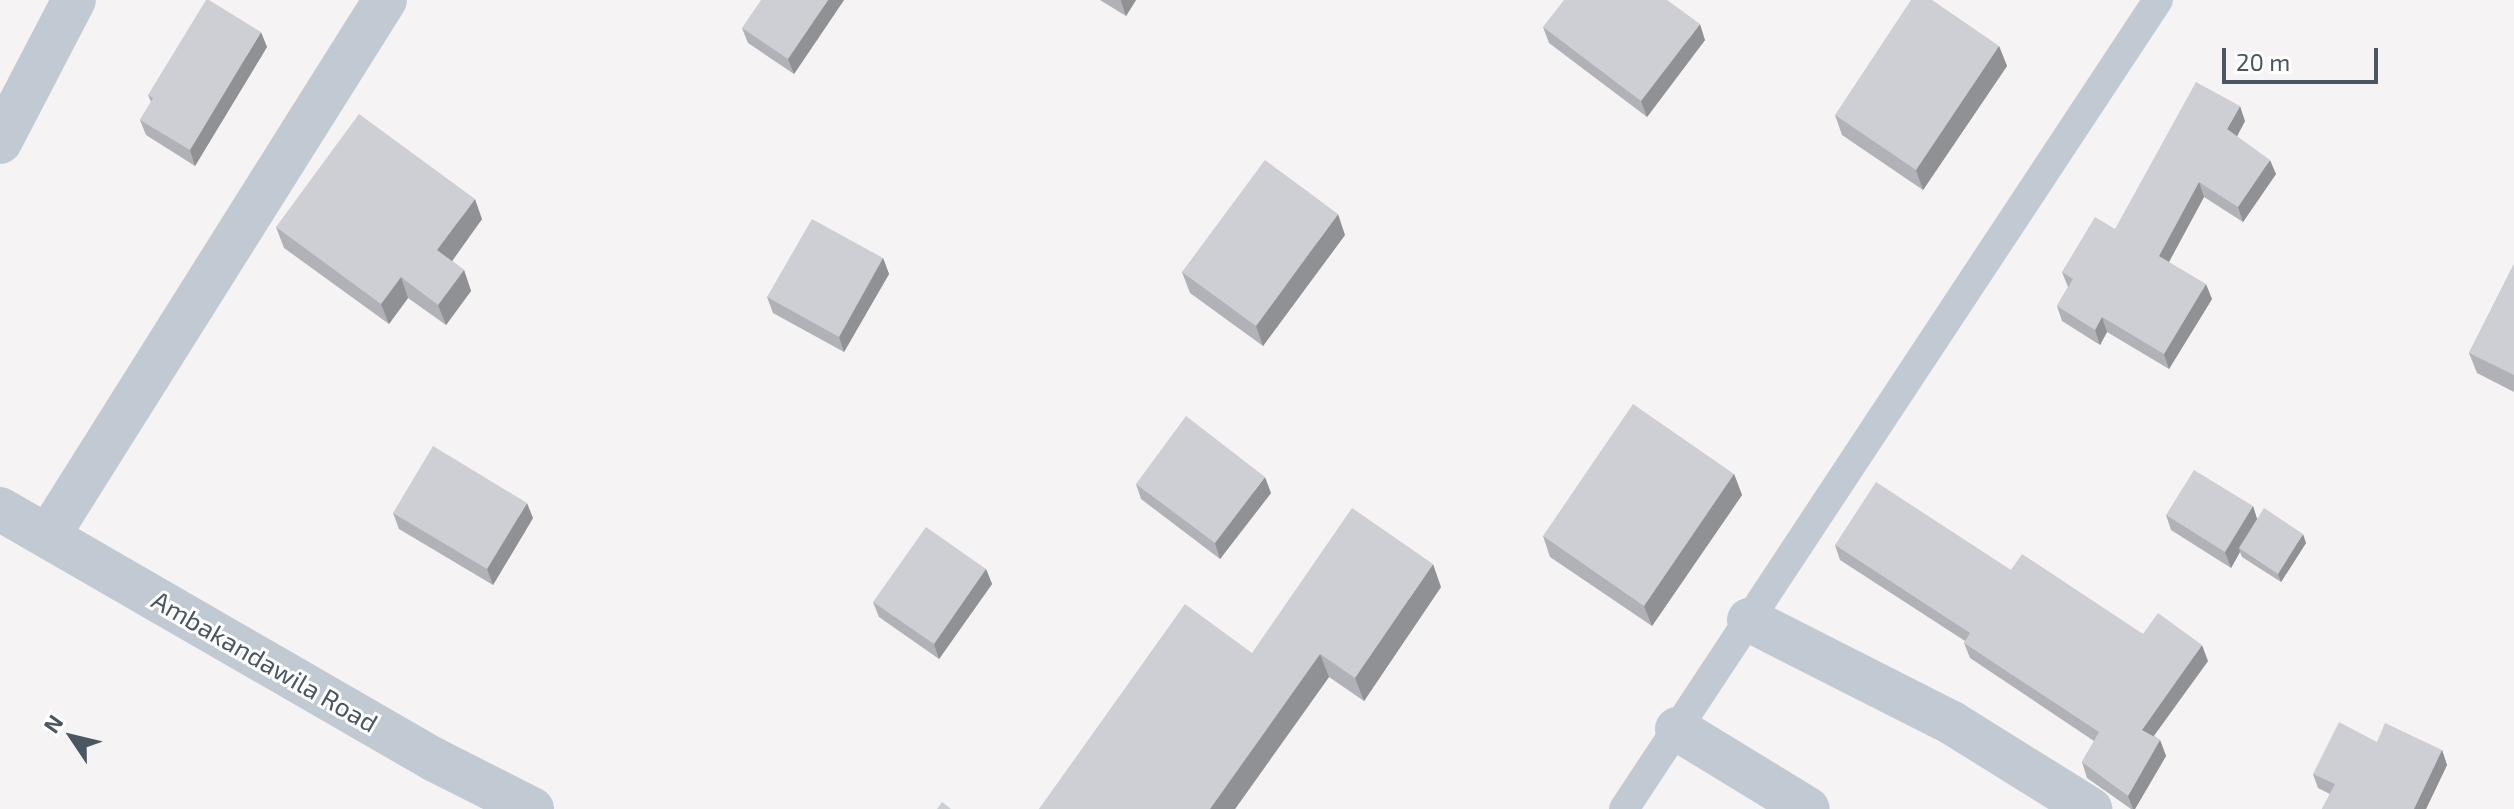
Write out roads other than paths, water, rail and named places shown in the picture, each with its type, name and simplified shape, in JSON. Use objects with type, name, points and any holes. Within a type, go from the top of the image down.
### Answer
[{"type":"street","points":[[0,142],[74,0]]},
{"type":"street","points":[[48,536],[385,0]]},
{"type":"street","name":"Ambakandawila Road","points":[[0,509],[433,759],[532,809]]},
{"type":"street","points":[[1749,620],[1952,723],[2090,809]]},
{"type":"street","points":[[1677,729],[1808,809]]},
{"type":"lane","points":[[1624,809],[2158,0]]}]
